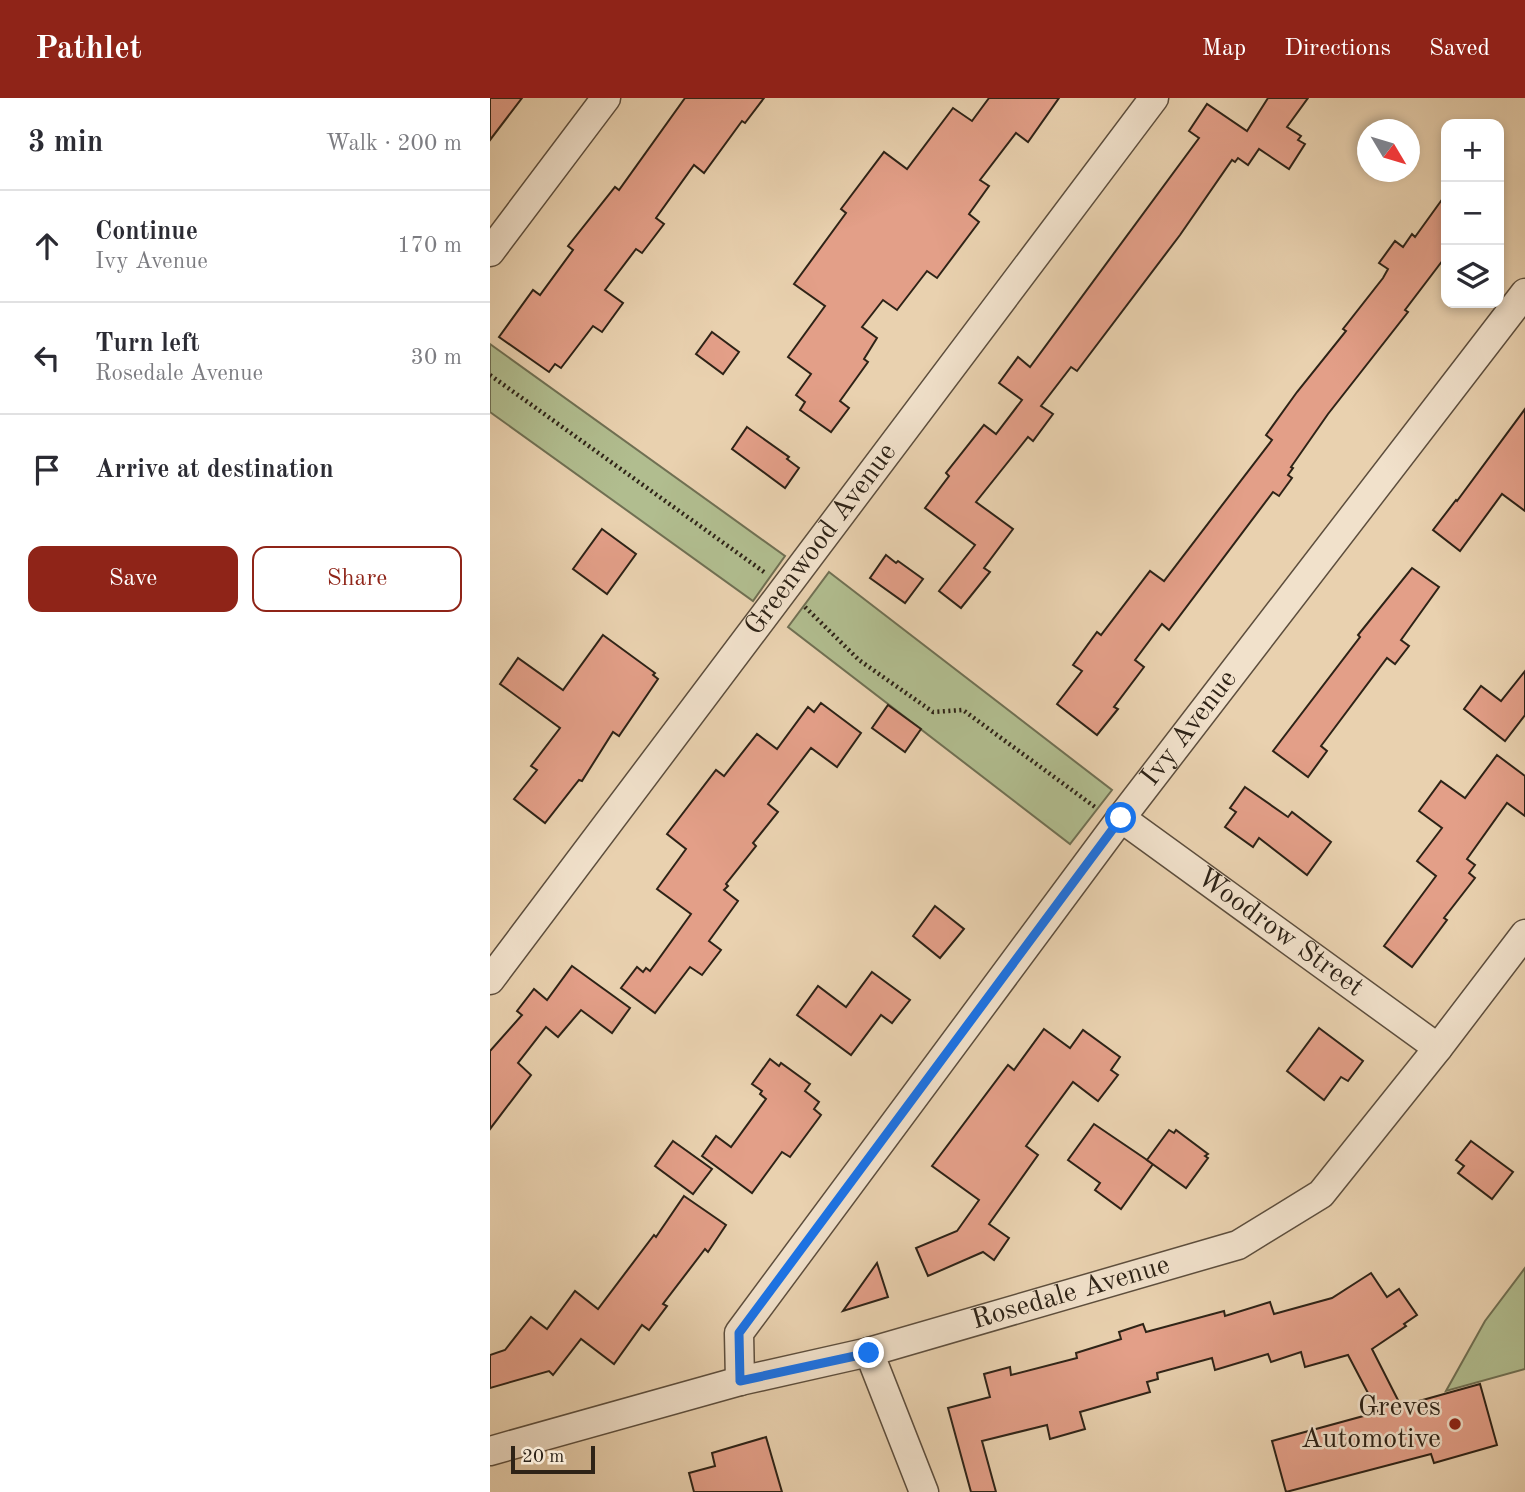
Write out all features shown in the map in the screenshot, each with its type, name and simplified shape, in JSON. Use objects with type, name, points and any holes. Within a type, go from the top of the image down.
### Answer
[{"type":"street","points":[[490,252],[606,98]]},
{"type":"street","name":"Greenwood Avenue","points":[[490,980],[1154,98]]},
{"type":"street","name":"Ivy Avenue","points":[[740,1381],[739,1333],[1121,818],[1525,293]]},
{"type":"street","name":"Woodrow Street","points":[[1121,818],[1438,1048]]},
{"type":"street","name":"Rosedale Avenue","points":[[490,1451],[740,1381],[869,1353],[1238,1245],[1321,1194],[1525,934]]},
{"type":"street","points":[[869,1353],[924,1492]]},
{"type":"green space","points":[[490,344],[785,556],[753,601],[490,412]]},
{"type":"green space","points":[[829,572],[1112,790],[1070,844],[788,627]]},
{"type":"green space","points":[[1525,1268],[1525,1369],[1446,1391],[1485,1321]]},
{"type":"building","points":[[490,98],[522,98],[490,140]]},
{"type":"building","points":[[685,98],[764,98],[745,123],[742,121],[704,173],[694,165],[656,218],[664,224],[642,253],[636,249],[605,290],[623,303],[602,332],[593,326],[561,368],[555,364],[549,372],[499,337],[533,290],[540,295],[573,250],[568,246],[615,187],[619,190]]},
{"type":"building","points":[[989,98],[1059,98],[1028,142],[1016,133],[980,180],[989,186],[969,214],[979,222],[937,278],[927,271],[897,310],[883,300],[862,327],[877,338],[864,359],[868,362],[840,401],[849,408],[831,432],[800,410],[805,402],[796,395],[811,374],[788,357],[825,306],[794,284],[846,213],[841,209],[884,152],[907,169],[953,108],[972,121]]},
{"type":"building","points":[[1268,98],[1308,98],[1287,127],[1301,136],[1298,140],[1305,144],[1289,169],[1259,149],[1248,165],[1238,158],[1235,162],[1232,160],[1180,235],[1077,371],[1071,367],[1041,406],[1053,414],[1033,441],[1028,437],[976,502],[1013,529],[984,568],[990,572],[961,608],[939,591],[975,545],[925,508],[949,476],[946,473],[984,425],[996,434],[1022,400],[999,383],[1018,357],[1030,367],[1199,138],[1189,131],[1207,104],[1247,131]]},
{"type":"building","points":[[1441,201],[1441,263],[1405,310],[1408,312],[1328,414],[1291,467],[1293,468],[1288,475],[1292,478],[1279,496],[1273,492],[1169,630],[1162,624],[1135,660],[1144,667],[1114,707],[1118,709],[1097,735],[1057,704],[1082,671],[1073,665],[1097,632],[1101,635],[1150,571],[1164,581],[1272,440],[1266,435],[1383,278],[1388,269],[1379,263],[1395,241],[1403,247],[1412,234],[1415,237]]},
{"type":"building","points":[[712,332],[739,352],[723,374],[696,354]]},
{"type":"building","points":[[1525,409],[1525,511],[1502,494],[1460,551],[1433,530]]},
{"type":"building","points":[[747,427],[789,457],[787,459],[799,468],[785,488],[732,449]]},
{"type":"building","points":[[602,529],[636,554],[607,594],[573,569]]},
{"type":"building","points":[[886,555],[923,579],[905,603],[870,578]]},
{"type":"building","points":[[1412,568],[1439,587],[1401,640],[1409,646],[1395,664],[1387,658],[1321,746],[1327,751],[1308,777],[1273,751],[1360,637],[1358,635]]},
{"type":"building","points":[[603,635],[655,673],[653,675],[658,679],[619,736],[613,732],[582,781],[579,780],[545,823],[514,799],[537,770],[531,766],[560,728],[500,684],[518,658],[563,690]]},
{"type":"building","points":[[1525,671],[1525,715],[1505,741],[1464,709],[1481,686],[1501,701]]},
{"type":"building","points":[[821,703],[861,733],[837,767],[811,748],[768,804],[778,812],[753,843],[756,846],[724,890],[738,901],[709,941],[721,950],[702,975],[690,967],[655,1013],[621,988],[637,967],[643,972],[646,968],[650,971],[691,914],[657,889],[686,849],[667,834],[716,770],[724,776],[757,734],[777,749],[808,707],[814,712]]},
{"type":"building","points":[[888,705],[921,729],[905,752],[872,728]]},
{"type":"building","points":[[1497,755],[1525,776],[1525,816],[1507,803],[1467,859],[1475,865],[1469,873],[1475,878],[1444,918],[1447,920],[1412,967],[1384,946],[1436,876],[1417,861],[1442,828],[1419,811],[1441,781],[1465,798]]},
{"type":"building","points":[[1245,787],[1288,817],[1292,812],[1331,842],[1307,875],[1259,838],[1253,847],[1225,827],[1236,812],[1230,808]]},
{"type":"building","points":[[935,906],[964,929],[940,958],[913,936]]},
{"type":"building","points":[[572,966],[630,1008],[612,1033],[581,1010],[558,1037],[546,1027],[518,1063],[531,1075],[490,1129],[490,1051],[522,1015],[517,1011],[534,989],[547,1000]]},
{"type":"building","points":[[872,972],[910,1000],[892,1023],[881,1015],[851,1055],[797,1015],[818,986],[846,1007]]},
{"type":"building","points":[[1319,1028],[1363,1061],[1348,1081],[1341,1077],[1324,1100],[1287,1071]]},
{"type":"building","points":[[1044,1029],[1070,1048],[1083,1030],[1120,1057],[1111,1070],[1118,1075],[1098,1101],[1073,1082],[1026,1146],[1038,1155],[989,1224],[1009,1238],[994,1260],[983,1252],[928,1276],[916,1248],[957,1231],[979,1200],[932,1166],[1008,1065],[1014,1070]]},
{"type":"building","points":[[770,1059],[779,1066],[781,1063],[810,1084],[805,1091],[819,1102],[814,1109],[821,1115],[790,1157],[782,1152],[752,1193],[702,1156],[716,1136],[731,1147],[766,1099],[760,1094],[762,1091],[752,1084]]},
{"type":"building","points":[[1094,1124],[1153,1164],[1121,1209],[1095,1190],[1100,1183],[1068,1160]]},
{"type":"building","points":[[1169,1130],[1174,1133],[1176,1130],[1208,1154],[1205,1156],[1208,1158],[1186,1188],[1147,1160]]},
{"type":"building","points":[[673,1141],[712,1169],[693,1194],[655,1166]]},
{"type":"building","points":[[1471,1141],[1513,1172],[1492,1199],[1458,1173],[1464,1166],[1456,1160]]},
{"type":"building","points":[[684,1196],[726,1225],[708,1252],[705,1249],[663,1304],[667,1306],[649,1330],[642,1325],[614,1364],[581,1339],[553,1375],[549,1371],[490,1388],[490,1355],[505,1350],[531,1317],[547,1329],[575,1291],[598,1309],[654,1235],[656,1237]]},
{"type":"building","points":[[877,1263],[888,1297],[843,1311]]},
{"type":"building","points":[[1371,1273],[1387,1297],[1399,1289],[1417,1315],[1404,1324],[1406,1326],[1372,1349],[1401,1406],[1480,1384],[1497,1445],[1434,1463],[1431,1454],[1286,1492],[1272,1441],[1378,1412],[1348,1355],[1305,1367],[1301,1352],[1271,1362],[1268,1354],[1215,1370],[1212,1358],[1157,1373],[1158,1379],[1147,1382],[1150,1392],[1080,1412],[1085,1429],[1050,1439],[1047,1425],[982,1441],[996,1492],[971,1492],[948,1408],[990,1397],[984,1374],[1010,1367],[1011,1375],[1077,1358],[1076,1353],[1121,1339],[1119,1332],[1143,1324],[1146,1332],[1224,1311],[1225,1316],[1270,1302],[1274,1314],[1332,1298]]},
{"type":"building","points":[[766,1437],[782,1492],[694,1492],[689,1473],[715,1466],[712,1453]]},
{"type":"place","name":"Greves Automotive","points":[[1455,1424]]},
{"type":"route","points":[[869,1353],[740,1381],[739,1333],[1121,818]]}]
